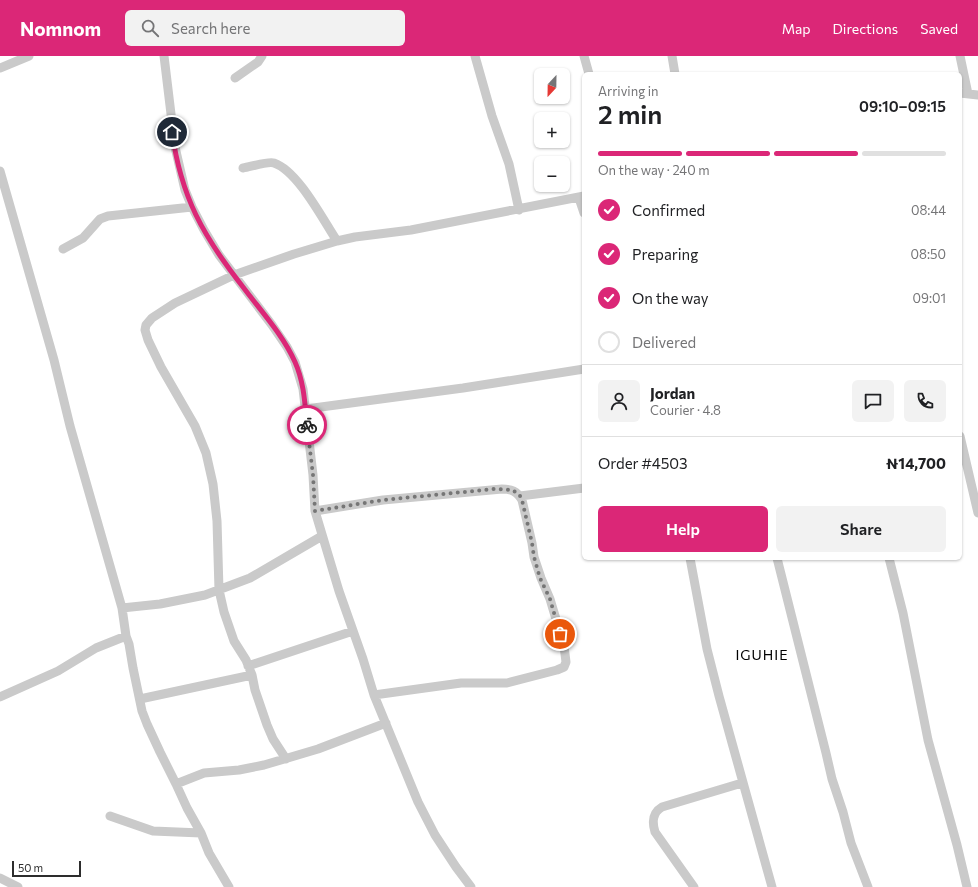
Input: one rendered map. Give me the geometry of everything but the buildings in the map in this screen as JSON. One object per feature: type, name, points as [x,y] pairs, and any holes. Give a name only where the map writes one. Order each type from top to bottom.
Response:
[{"type":"street","points":[[0,68],[29,56]]},
{"type":"street","points":[[164,56],[175,147],[180,171],[192,207],[208,236],[234,275],[272,325],[290,352],[300,375],[304,389],[313,475],[315,511],[339,591],[374,695],[418,802],[448,854],[471,887]]},
{"type":"street","points":[[235,78],[258,62],[262,56]]},
{"type":"street","points":[[475,56],[492,116],[509,164],[519,210]]},
{"type":"street","points":[[584,56],[588,72]]},
{"type":"street","points":[[672,56],[676,72]]},
{"type":"street","points":[[960,56],[962,72]]},
{"type":"street","points":[[962,74],[964,93],[978,95]]},
{"type":"street","points":[[243,168],[272,162],[287,170],[305,191],[337,241]]},
{"type":"street","points":[[0,171],[122,608],[126,636],[142,711],[186,808],[209,853],[229,887]]},
{"type":"street","points":[[286,758],[273,739],[267,725],[255,690],[252,675],[234,641],[224,612],[219,590],[217,521],[213,484],[206,453],[195,426],[161,367],[148,340],[145,330],[146,325],[152,318],[175,304],[234,275],[337,241],[355,237],[410,230],[581,197]]},
{"type":"street","points":[[63,248],[84,238],[100,219],[108,216],[192,207]]},
{"type":"street","points":[[306,409],[582,370]]},
{"type":"street","points":[[962,445],[978,513]]},
{"type":"street","points":[[520,496],[582,488]]},
{"type":"street","points":[[315,511],[383,500],[502,489],[513,490],[520,496],[540,578],[550,599],[564,646],[566,660],[564,667],[507,683],[460,683],[374,695]]},
{"type":"street","points":[[122,608],[183,600],[219,590],[250,578],[322,536]]},
{"type":"street","points":[[690,560],[707,649],[742,783],[772,887]]},
{"type":"street","points":[[778,560],[832,779],[851,843],[868,887]]},
{"type":"street","points":[[890,560],[903,614],[928,740],[967,887]]},
{"type":"street","points":[[248,666],[353,631]]},
{"type":"street","points":[[0,697],[58,671],[96,648],[126,636]]},
{"type":"street","points":[[140,699],[252,675]]},
{"type":"street","points":[[176,784],[204,773],[250,768],[318,749],[386,723]]},
{"type":"street","points":[[694,887],[655,832],[653,825],[654,816],[662,807],[742,783]]},
{"type":"street","points":[[110,816],[153,831],[200,834]]},
{"type":"street","points":[[0,878],[18,887]]},
{"type":"way so far","points":[[307,425],[313,475],[315,511],[383,500],[494,489],[508,489],[517,493],[522,500],[540,578],[550,599],[560,634]]},
{"type":"district","name":"IGUHIE","points":[[762,655]]},
{"type":"route","points":[[172,132],[185,190],[204,230],[226,265],[272,325],[295,362],[304,389],[307,425]]}]
